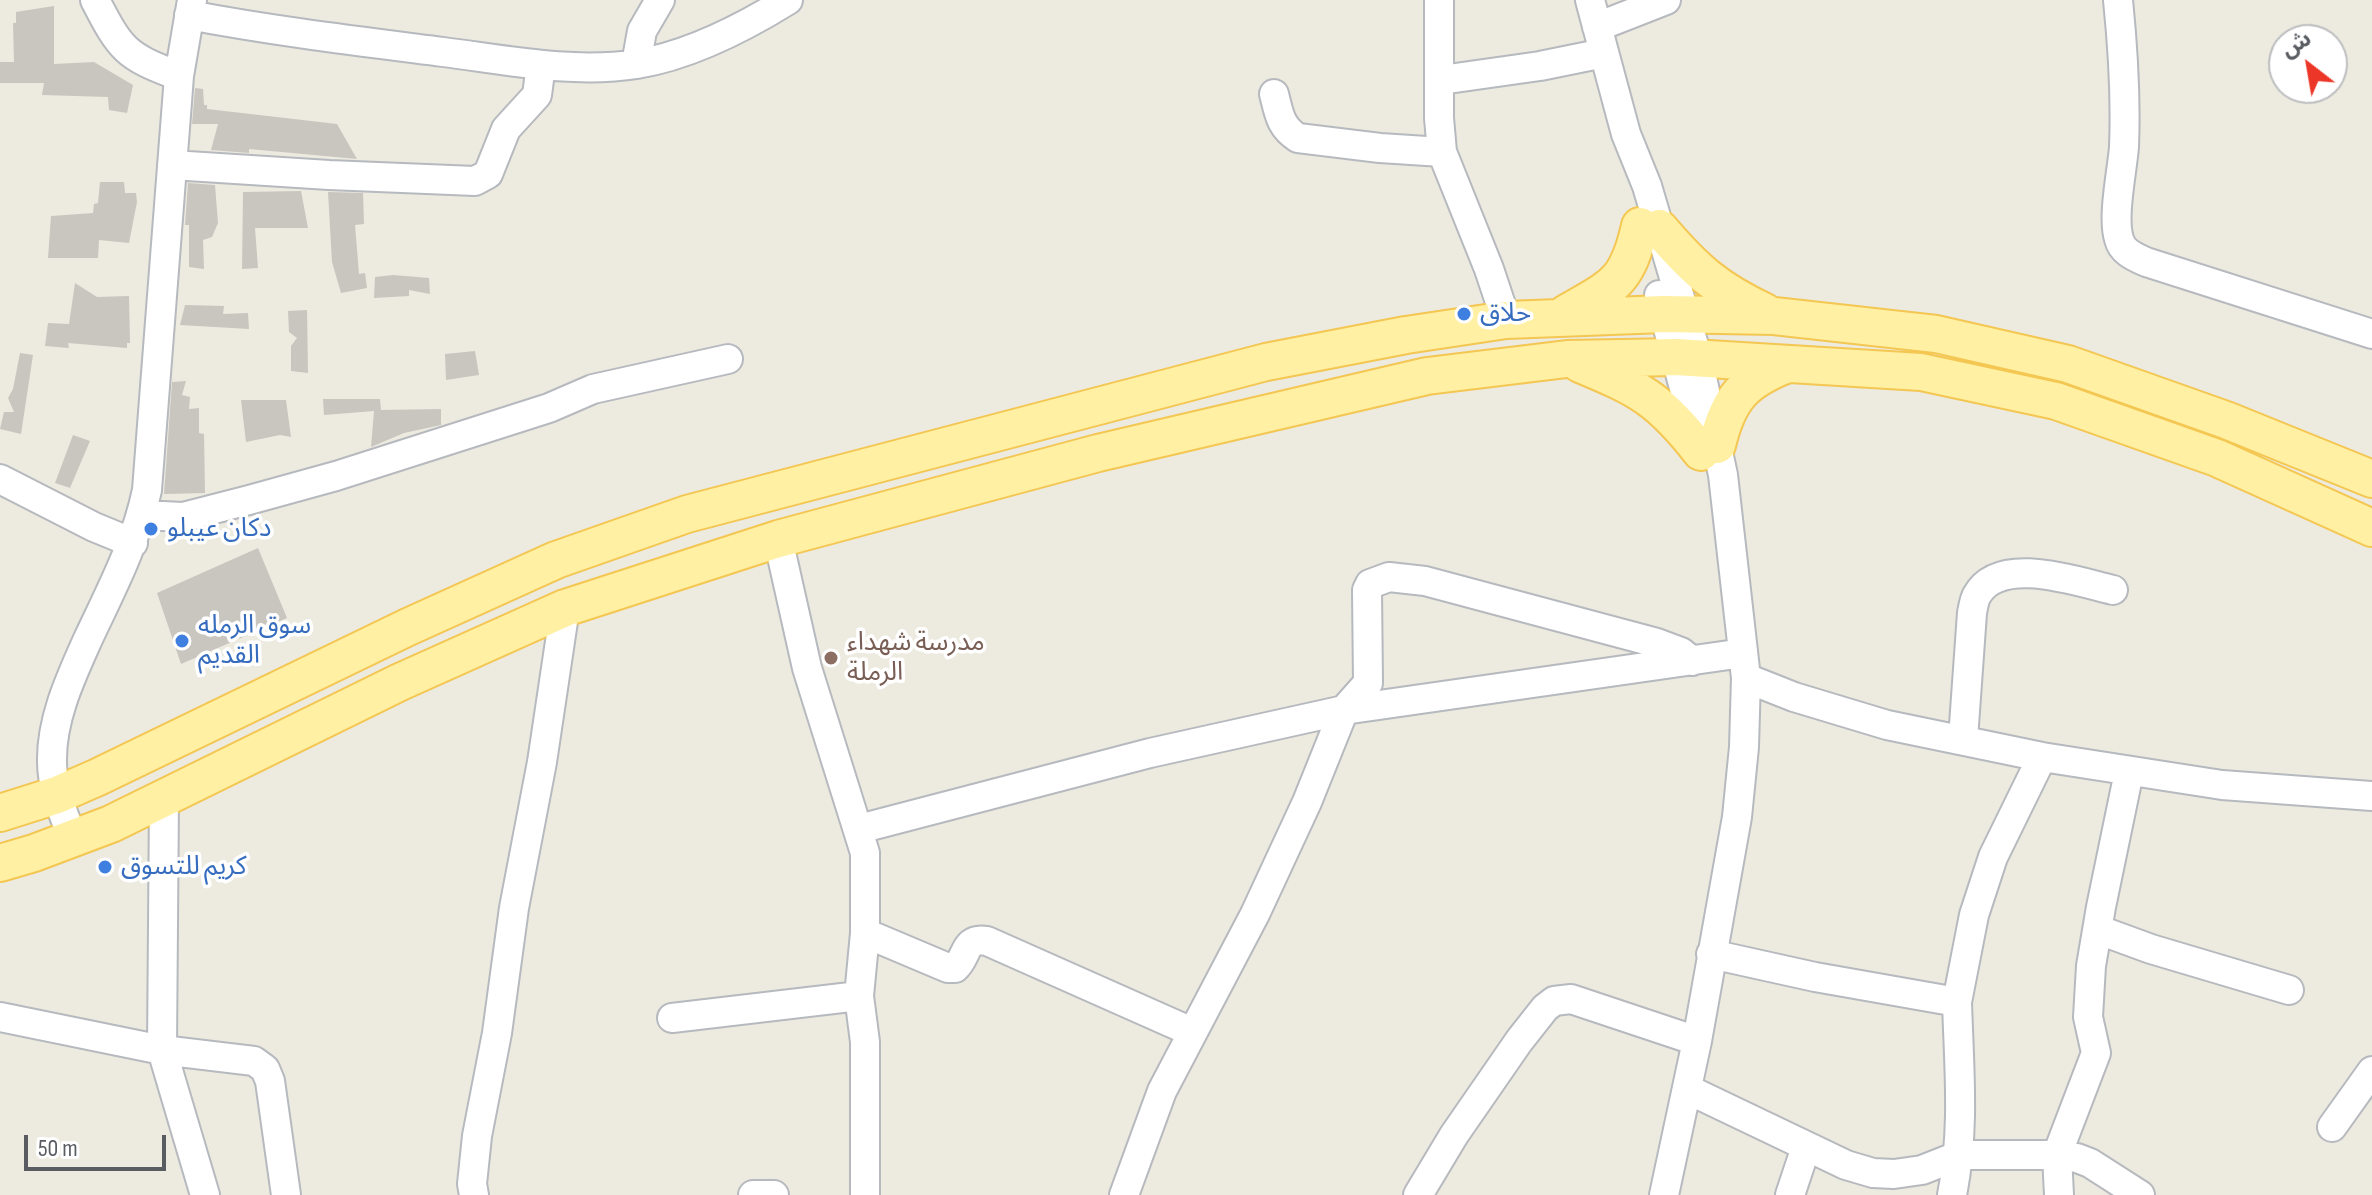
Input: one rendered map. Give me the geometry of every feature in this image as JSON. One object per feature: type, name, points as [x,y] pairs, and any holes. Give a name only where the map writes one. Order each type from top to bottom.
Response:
[{"type":"main road","points":[[1560,316],[1609,288],[1625,271],[1650,227],[1701,274],[1730,295],[1774,316]]},
{"type":"main road","points":[[0,813],[57,795],[542,566],[687,514],[1266,362],[1406,335],[1506,320],[1674,314],[1774,316],[1936,334],[2068,364],[2226,420],[2372,479]]},
{"type":"main road","points":[[0,863],[73,839],[164,799],[400,682],[565,608],[778,539],[1098,453],[1427,376],[1567,359],[1687,358],[1921,372],[2056,401],[2217,458],[2372,528]]},
{"type":"main road","points":[[1567,359],[1630,385],[1657,402],[1709,448],[1741,391],[1761,376],[1791,363]]},
{"type":"street","points":[[95,0],[118,44],[144,63],[179,76]]},
{"type":"street","points":[[636,64],[642,31],[660,0]]},
{"type":"street","points":[[73,839],[57,795],[52,762],[57,722],[70,679],[133,543],[147,490],[179,76],[190,7],[340,40],[577,67],[636,64],[668,57],[727,34],[788,0]]},
{"type":"street","points":[[1439,0],[1442,152],[1484,254],[1506,320]]},
{"type":"street","points":[[1441,80],[1540,66],[1597,27],[1666,0]]},
{"type":"street","points":[[2118,0],[2123,53],[2124,147],[2117,227],[2123,248],[2146,262],[2372,334]]},
{"type":"street","points":[[1597,27],[1626,134],[1647,186],[1650,227],[1709,448],[1723,475],[1744,665],[1744,747],[1737,817],[1697,1041],[1664,1195]]},
{"type":"street","points":[[172,165],[475,181],[488,174],[506,129],[537,95],[541,65]]},
{"type":"street","points":[[1274,94],[1280,120],[1298,138],[1442,152]]},
{"type":"street","points":[[142,515],[183,517],[249,500],[336,476],[549,408],[593,389],[728,359]]},
{"type":"street","points":[[0,479],[94,527],[133,543]]},
{"type":"street","points":[[778,539],[807,668],[865,853],[865,933],[859,996],[865,1042],[865,1195]]},
{"type":"street","points":[[1963,739],[1972,613],[1977,595],[1986,585],[1996,577],[2044,574],[2065,576],[2113,590]]},
{"type":"street","points":[[1124,1195],[1162,1091],[1255,914],[1307,802],[1344,710],[1366,687],[1370,678],[1367,588],[1375,581],[1389,577],[1425,581],[1657,643],[1681,652],[1692,661]]},
{"type":"street","points":[[474,1195],[472,1184],[477,1136],[497,1033],[514,908],[542,762],[565,608]]},
{"type":"street","points":[[859,829],[1150,753],[1344,710],[1692,661],[1744,665],[1794,697],[1887,725],[2042,757],[2222,785],[2372,796]]},
{"type":"street","points":[[1952,1195],[1960,1155],[1961,1064],[1957,1002],[1974,915],[1993,857],[2042,757]]},
{"type":"street","points":[[2059,1195],[2057,1155],[2096,1053],[2088,1017],[2091,966],[2129,772]]},
{"type":"street","points":[[164,799],[162,1050],[205,1195]]},
{"type":"street","points":[[2099,930],[2206,967],[2289,990]]},
{"type":"street","points":[[865,933],[948,968],[960,964],[966,947],[972,942],[987,941],[1192,1032]]},
{"type":"street","points":[[1711,954],[1815,977],[1957,1002]]},
{"type":"street","points":[[672,1018],[859,996]]},
{"type":"street","points":[[1418,1195],[1454,1135],[1519,1041],[1554,1001],[1571,999],[1697,1041]]},
{"type":"street","points":[[0,1017],[162,1050],[254,1061],[265,1069],[270,1081],[286,1195]]},
{"type":"street","points":[[2332,1127],[2372,1071]]},
{"type":"street","points":[[1687,1089],[1846,1165],[1883,1174],[1922,1170],[1960,1155],[2057,1155],[2090,1163],[2140,1195]]},
{"type":"street","points":[[1790,1195],[1806,1147]]},
{"type":"street","points":[[753,1195],[774,1195]]},
{"type":"building","points":[[54,6],[54,64],[94,62],[133,85],[127,113],[109,110],[108,97],[42,95],[44,83],[0,83],[0,62],[14,62],[13,23],[16,23],[16,12]]},
{"type":"building","points":[[195,88],[203,89],[207,109],[337,124],[357,159],[249,149],[249,153],[211,150],[218,124],[192,124]]},
{"type":"building","points":[[100,182],[124,182],[125,193],[136,193],[129,243],[99,240],[98,258],[48,258],[51,216],[93,213],[94,204],[98,203]]},
{"type":"building","points":[[188,183],[215,185],[218,223],[212,237],[203,240],[204,269],[189,267],[189,225],[185,225]]},
{"type":"building","points":[[301,191],[308,228],[255,228],[258,268],[242,269],[243,192]]},
{"type":"building","points":[[328,192],[363,193],[364,224],[355,225],[359,274],[365,273],[367,288],[341,293],[332,262]]},
{"type":"building","points":[[375,277],[429,278],[430,294],[409,290],[409,296],[374,298]]},
{"type":"building","points":[[75,283],[97,297],[129,296],[130,343],[127,343],[127,348],[68,343],[69,348],[45,346],[48,323],[69,324]]},
{"type":"building","points":[[185,305],[224,306],[223,314],[248,313],[249,329],[180,325]]},
{"type":"building","points":[[307,310],[308,373],[291,371],[291,346],[297,338],[289,332],[288,311]]},
{"type":"building","points":[[475,351],[479,375],[446,380],[445,354]]},
{"type":"building","points":[[20,353],[33,355],[21,434],[0,429],[4,412],[14,412],[8,398],[13,389]]},
{"type":"building","points":[[186,381],[182,395],[190,397],[189,409],[199,408],[199,433],[204,434],[205,493],[164,494],[172,382]]},
{"type":"building","points":[[323,399],[380,399],[381,410],[441,409],[441,425],[404,433],[371,447],[374,411],[324,415]]},
{"type":"building","points":[[241,400],[286,400],[291,437],[280,435],[246,442]]},
{"type":"building","points":[[73,435],[90,441],[70,488],[55,483]]},
{"type":"building","points":[[258,548],[287,618],[181,664],[157,593]]},
{"type":"place","name":"حلاق","points":[[1464,314]]},
{"type":"place","name":"دكان عيبلو","points":[[151,529]]},
{"type":"place","name":"سوق الرمله القديم","points":[[182,641]]},
{"type":"place","name":"مدرسة شهداء الرملة","points":[[831,658]]},
{"type":"place","name":"كريم للتسوق","points":[[105,867]]}]
